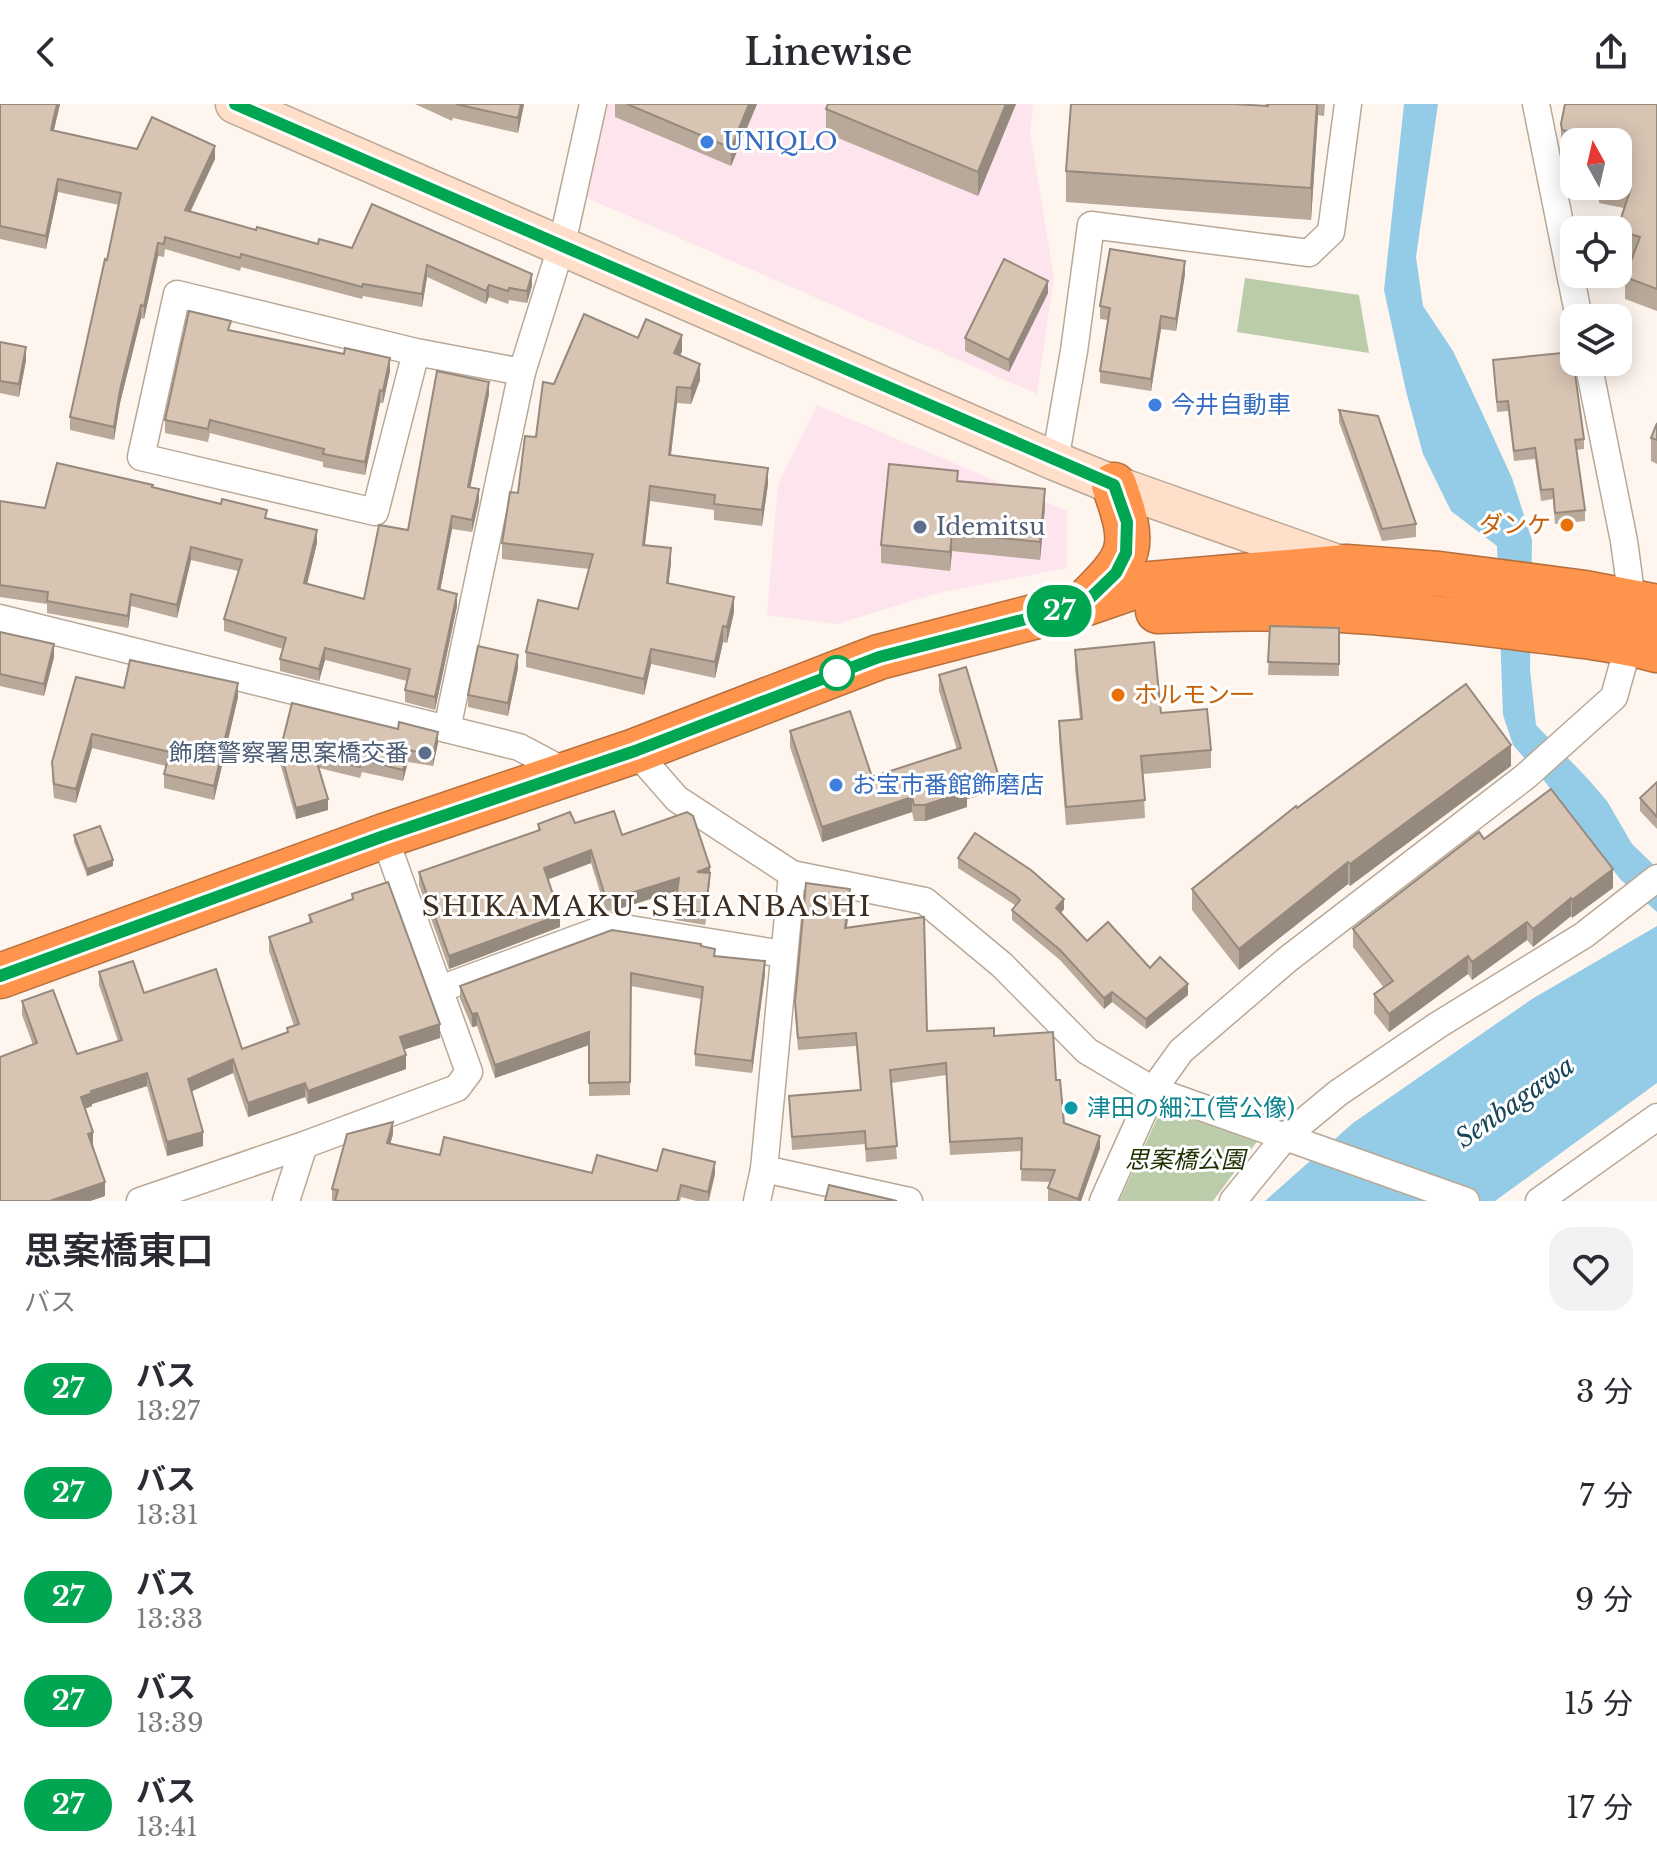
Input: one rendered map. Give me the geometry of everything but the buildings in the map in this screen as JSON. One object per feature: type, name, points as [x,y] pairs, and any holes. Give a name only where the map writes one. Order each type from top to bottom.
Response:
[{"type":"highway","points":[[1084,604],[1116,573],[1126,553],[1127,522],[1114,485]]},
{"type":"highway","points":[[0,976],[384,836],[635,751],[879,657],[1084,604],[1139,585],[1346,567],[1439,574],[1644,603]]},
{"type":"highway","points":[[1084,604],[1131,612],[1263,608],[1341,610],[1430,617],[1625,643]]},
{"type":"main road","points":[[235,104],[1055,461],[1346,567]]},
{"type":"main road","points":[[1114,485],[1341,610]]},
{"type":"street","points":[[447,729],[522,372],[562,244],[593,104]]},
{"type":"street","points":[[1055,461],[1091,225],[1309,253],[1331,232],[1348,104]]},
{"type":"street","points":[[1536,104],[1576,304]]},
{"type":"street","points":[[416,352],[375,512],[141,457],[177,294],[416,352],[522,372]]},
{"type":"street","points":[[1103,1201],[1153,1090],[1181,1051],[1288,959],[1526,776],[1614,697],[1625,643],[1644,603],[1624,541],[1591,376]]},
{"type":"street","points":[[0,618],[519,747],[568,773]]},
{"type":"street","points":[[635,751],[677,799],[792,874],[925,901],[1002,965],[1087,1051],[1153,1090],[1466,1201]]},
{"type":"street","points":[[140,1201],[457,1088],[469,1072],[384,836]]},
{"type":"street","points":[[757,1201],[764,1169],[792,874]]},
{"type":"street","points":[[1233,1201],[1286,1136],[1338,1093],[1438,1025],[1584,935],[1657,878]]},
{"type":"street","points":[[440,989],[611,926],[783,954]]},
{"type":"street","points":[[1539,1201],[1657,1117]]},
{"type":"street","points":[[286,1201],[304,1145]]},
{"type":"street","points":[[764,1169],[909,1201]]},
{"type":"shaded area","points":[[605,104],[1033,104],[1030,132],[1054,277],[1037,394],[585,197]]},
{"type":"shaded area","points":[[817,405],[1067,511],[1067,568],[938,593],[837,624],[767,615],[778,484]]},
{"type":"green space","points":[[1245,278],[1359,295],[1369,353],[1237,332]]},
{"type":"green space","name":"思案橋公園","points":[[1161,1110],[1259,1139],[1213,1201],[1119,1201]]},
{"type":"water","points":[[1404,104],[1438,104],[1416,257],[1423,306],[1453,351],[1480,408],[1512,478],[1532,540],[1530,670],[1536,725],[1607,801],[1632,844],[1657,868],[1657,912],[1620,879],[1513,745],[1503,715],[1497,546],[1451,511],[1423,454],[1384,290]]},
{"type":"water","name":"Senbagawa","points":[[1657,926],[1657,1083],[1495,1201],[1265,1201],[1353,1123],[1532,999]]},
{"type":"bus line","name":"27","points":[[0,976],[384,836],[635,751],[879,657],[1084,604],[1116,573],[1126,553],[1127,522],[1114,485],[235,104]]},
{"type":"place","name":"UNIQLO","points":[[707,142]]},
{"type":"place","name":"今井自動車","points":[[1155,405]]},
{"type":"place","name":"ダンケ","points":[[1567,525]]},
{"type":"place","name":"Idemitsu","points":[[920,527]]},
{"type":"place","name":"ホルモン一","points":[[1118,695]]},
{"type":"place","name":"飾磨警察署思案橋交番","points":[[425,753]]},
{"type":"place","name":"お宝市番館飾磨店","points":[[836,785]]},
{"type":"place","name":"津田の細江(菅公像)","points":[[1071,1108]]},
{"type":"district","name":"SHIKAMAKU-SHIANBASHI","points":[[647,906]]}]
